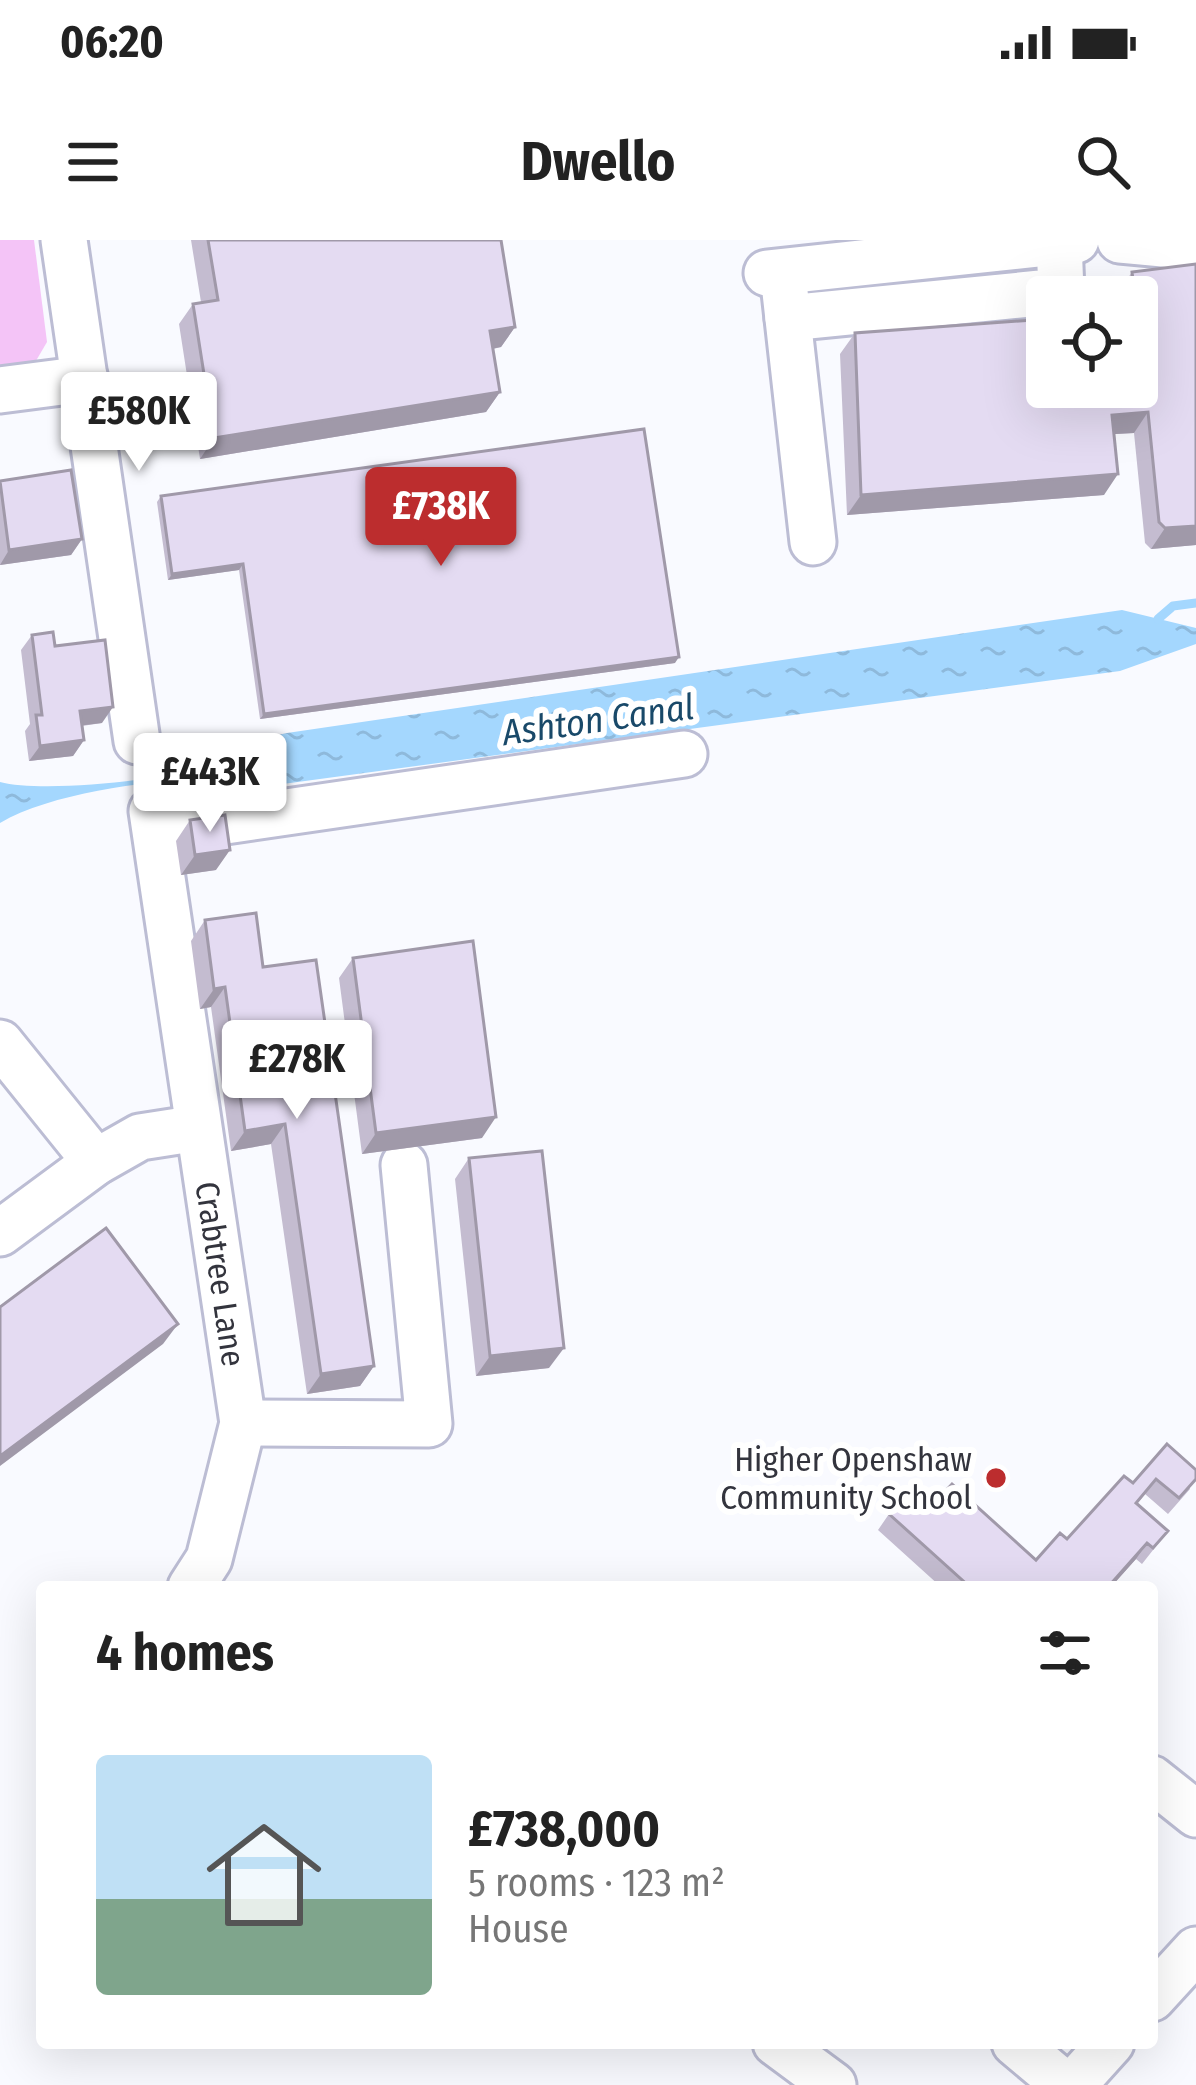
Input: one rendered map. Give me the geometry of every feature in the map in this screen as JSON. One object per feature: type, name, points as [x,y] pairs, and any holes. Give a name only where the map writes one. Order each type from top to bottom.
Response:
[{"type":"street","points":[[64,240],[137,741]]},
{"type":"street","points":[[1120,240],[1196,247]]},
{"type":"street","points":[[788,318],[1061,291],[1068,241],[775,272],[788,318],[813,542]]},
{"type":"street","points":[[0,390],[85,380]]},
{"type":"street","name":"Crabtree Lane","points":[[195,1581],[209,1559],[243,1423],[154,821],[684,754]]},
{"type":"street","points":[[0,1043],[96,1162]]},
{"type":"street","points":[[0,1233],[96,1162],[140,1137],[198,1128]]},
{"type":"street","points":[[243,1423],[429,1424],[404,1165]]},
{"type":"street","points":[[1158,1784],[1196,1814]]},
{"type":"street","points":[[1158,1991],[1196,1950]]},
{"type":"street","points":[[784,2049],[833,2085]]},
{"type":"street","points":[[1023,2049],[1069,2085],[1105,2049]]},
{"type":"shaded area","points":[[0,240],[34,240],[47,342],[30,371],[0,374]]},
{"type":"water","name":"Ashton Canal","points":[[1122,610],[1196,628],[1196,644],[1120,671],[268,786],[210,778],[126,786],[45,804],[0,823],[0,782],[73,786],[135,780],[189,770],[287,733]]},
{"type":"building","points":[[208,240],[501,240],[515,327],[490,331],[500,392],[214,438],[193,304],[218,300]]},
{"type":"building","points":[[1196,264],[1196,526],[1165,528],[1159,522],[1148,412],[1112,415],[1118,474],[861,495],[855,333],[1026,321],[1026,408],[1158,408],[1158,276],[1132,276],[1132,272]]},
{"type":"building","points":[[644,429],[679,657],[264,714],[243,564],[172,574],[161,496]]},
{"type":"building","points":[[71,470],[82,539],[9,550],[0,481]]},
{"type":"building","points":[[53,632],[55,646],[105,640],[113,707],[80,711],[84,740],[40,746],[36,715],[42,715],[32,635]]},
{"type":"building","points":[[225,815],[230,850],[195,855],[190,820]]},
{"type":"building","points":[[256,913],[263,967],[316,960],[374,1366],[321,1374],[285,1124],[245,1131],[225,987],[214,989],[205,920]]},
{"type":"building","points":[[473,941],[496,1117],[376,1133],[353,958]]},
{"type":"building","points":[[542,1151],[564,1348],[490,1356],[469,1158]]},
{"type":"building","points":[[106,1228],[178,1324],[0,1456],[0,1307]]},
{"type":"building","name":"Higher Openshaw Community School","points":[[1167,1444],[1196,1470],[1196,1479],[1179,1498],[1156,1479],[1136,1503],[1168,1531],[1153,1548],[1147,1543],[1113,1581],[963,1581],[889,1514],[915,1486],[934,1503],[952,1484],[1036,1560],[1060,1533],[1067,1539],[1124,1476],[1133,1483]]},
{"type":"waterway","points":[[1158,619],[1173,606],[1196,603]]},
{"type":"place","name":"Higher Openshaw Community School","points":[[996,1478]]}]
